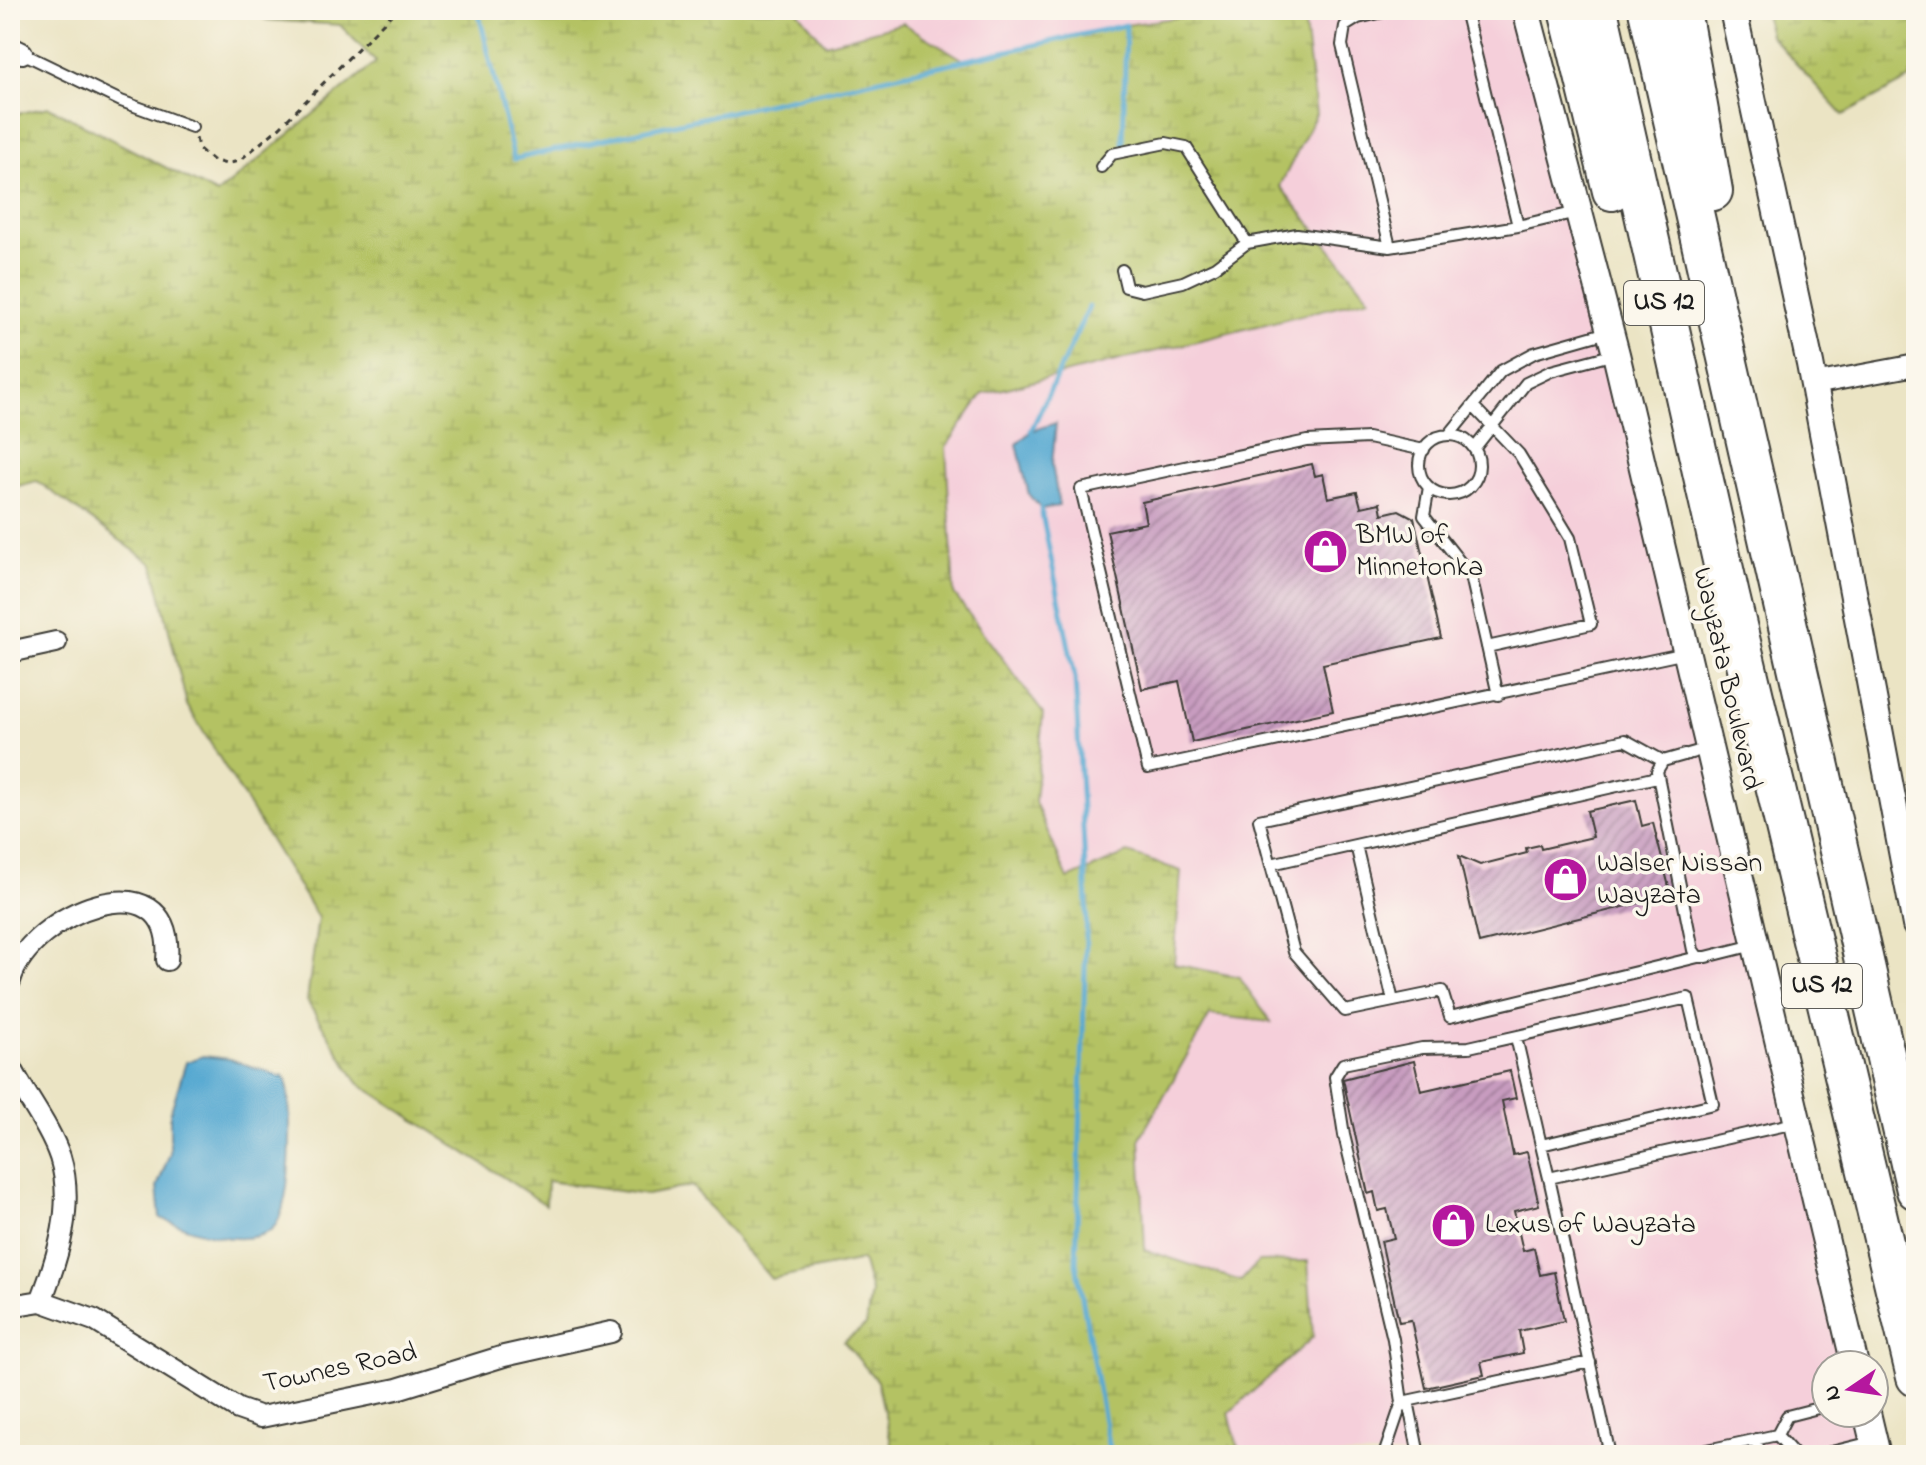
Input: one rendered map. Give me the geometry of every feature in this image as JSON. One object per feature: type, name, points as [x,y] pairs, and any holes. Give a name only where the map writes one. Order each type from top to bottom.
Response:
[{"type":"highway","points":[[1568,10],[1692,508],[1730,596]]},
{"type":"highway","name":"US 12","points":[[1598,10],[1730,596],[1916,1377]]},
{"type":"highway","name":"US 12","points":[[1648,10],[1916,1190]]},
{"type":"highway","points":[[1681,10],[1749,368],[1771,557]]},
{"type":"street","name":"Wayzata Boulevard","points":[[1526,10],[1613,343],[1851,1349]]},
{"type":"street","points":[[1733,10],[1814,384],[1915,918]]},
{"type":"street","points":[[1814,384],[1916,365]]},
{"type":"street","points":[[10,652],[56,642]]},
{"type":"street","points":[[10,981],[27,951],[47,928],[72,913],[100,903],[128,900],[144,906],[165,930],[167,960]]},
{"type":"street","points":[[10,1065],[48,1131],[60,1157],[66,1184],[61,1239],[41,1301]]},
{"type":"street","name":"Townes Road","points":[[10,1306],[41,1301],[94,1320],[238,1409],[261,1417],[397,1389],[504,1356],[611,1332]]},
{"type":"lane","points":[[1390,247],[1342,45],[1345,26],[1358,18],[1392,10]]},
{"type":"lane","points":[[1465,10],[1518,226]]},
{"type":"lane","points":[[16,50],[121,101],[192,127]]},
{"type":"lane","points":[[1101,167],[1112,154],[1166,143],[1186,147],[1247,243]]},
{"type":"lane","points":[[1122,270],[1126,287],[1142,291],[1170,285],[1215,267],[1247,243],[1297,234],[1390,247],[1518,226],[1579,211]]},
{"type":"lane","points":[[1449,435],[1501,371],[1523,359],[1613,343]]},
{"type":"lane","points":[[1474,449],[1526,383],[1613,343]]},
{"type":"lane","points":[[1474,407],[1519,454],[1570,538],[1591,624],[1487,647]]},
{"type":"lane","points":[[1439,437],[1459,437],[1474,449],[1479,467],[1477,477],[1465,491],[1446,495],[1429,487],[1419,469],[1424,450],[1439,437]]},
{"type":"lane","points":[[1424,450],[1368,438],[1307,441],[1081,489],[1148,768],[1688,652]]},
{"type":"lane","points":[[1429,487],[1424,516],[1471,576],[1498,695]]},
{"type":"lane","points":[[1709,748],[1663,761],[1625,740],[1259,820],[1294,952],[1345,1011],[1442,991],[1450,1017],[1754,945]]},
{"type":"lane","points":[[1663,761],[1657,777],[1693,950],[1698,957]]},
{"type":"lane","points":[[1271,864],[1657,777]]},
{"type":"lane","points":[[1356,845],[1393,1001]]},
{"type":"lane","points":[[1419,1455],[1344,1135],[1335,1077],[1343,1064],[1422,1048],[1469,1047],[1688,998],[1713,1104],[1541,1145]]},
{"type":"lane","points":[[1516,1037],[1610,1455]]},
{"type":"lane","points":[[1549,1178],[1797,1122]]},
{"type":"lane","points":[[1405,1401],[1590,1362]]},
{"type":"lane","points":[[1384,1455],[1405,1401]]},
{"type":"lane","points":[[1777,1435],[1787,1416],[1810,1410]]},
{"type":"lane","points":[[1684,1455],[1777,1435]]},
{"type":"lane","points":[[1777,1435],[1795,1455]]},
{"type":"lane","points":[[1756,1439],[1760,1455]]},
{"type":"lane","points":[[1819,1455],[1875,1448]]},
{"type":"path","points":[[192,127],[198,148],[212,160],[226,164],[239,161],[280,127],[396,10]]},
{"type":"shaded area","points":[[797,10],[1228,10],[1126,25],[964,60],[903,23],[825,44]]},
{"type":"shaded area","points":[[1303,10],[1526,10],[1851,1349],[1810,1349],[1810,1429],[1871,1429],[1877,1455],[1240,1455],[1229,1413],[1313,1337],[1241,1281],[1144,1250],[1140,1138],[1210,1015],[1271,1021],[1239,977],[1174,964],[1128,853],[1068,879],[1035,802],[1043,713],[954,594],[946,447],[983,394],[1370,299],[1280,186],[1316,114]]},
{"type":"green space","points":[[247,10],[797,10],[825,44],[903,23],[964,60],[1126,25],[1228,10],[1303,10],[1316,114],[1280,186],[1370,298],[983,394],[946,447],[954,594],[1043,713],[1035,802],[1068,879],[1128,853],[1181,871],[1174,964],[1239,977],[1271,1022],[1210,1015],[1140,1138],[1145,1250],[1241,1281],[1258,1262],[1308,1261],[1313,1337],[1229,1413],[1240,1455],[894,1455],[877,1381],[844,1342],[866,1325],[871,1292],[862,1260],[771,1279],[692,1186],[647,1195],[547,1181],[546,1205],[358,1083],[307,1001],[318,918],[187,705],[153,564],[37,481],[10,488],[10,115],[49,107],[217,194],[376,62],[340,25],[267,20]]},
{"type":"green space","points":[[1764,10],[1916,10],[1916,76],[1843,115],[1770,35]]},
{"type":"water","points":[[1056,423],[1052,464],[1059,506],[1041,509],[1029,495],[1017,444],[1031,431]]},
{"type":"water","points":[[203,1056],[230,1059],[286,1078],[290,1111],[287,1184],[277,1223],[268,1232],[228,1238],[160,1218],[157,1187],[170,1153],[170,1114],[186,1062]]},
{"type":"building","points":[[1312,464],[1315,476],[1323,474],[1328,498],[1357,492],[1361,507],[1380,503],[1382,514],[1399,510],[1414,518],[1441,638],[1323,664],[1333,711],[1192,742],[1179,681],[1142,689],[1107,531],[1146,523],[1142,502]]},
{"type":"building","name":"Walser Nissan Wayzata","points":[[1636,800],[1642,826],[1653,823],[1671,895],[1479,943],[1459,856],[1480,865],[1527,853],[1526,848],[1540,845],[1541,849],[1593,837],[1587,811]]},
{"type":"building","name":"Lexus of Wayzata","points":[[1414,1061],[1421,1091],[1510,1071],[1516,1098],[1502,1101],[1513,1155],[1527,1152],[1539,1205],[1514,1211],[1523,1251],[1534,1248],[1540,1275],[1554,1272],[1564,1321],[1519,1331],[1523,1353],[1481,1362],[1484,1375],[1426,1388],[1411,1320],[1399,1322],[1381,1241],[1394,1238],[1387,1209],[1378,1211],[1374,1192],[1368,1194],[1343,1079]]},
{"type":"waterway","points":[[478,10],[514,159],[1126,25],[1123,144]]},
{"type":"waterway","points":[[1031,431],[1089,307]]},
{"type":"waterway","points":[[1041,509],[1075,677],[1087,905],[1076,1263],[1110,1455]]},
{"type":"place","name":"BMW of Minnetonka","points":[[1325,552]]},
{"type":"place","name":"Walser Nissan Wayzata","points":[[1566,880]]},
{"type":"place","name":"Lexus of Wayzata","points":[[1454,1225]]}]
